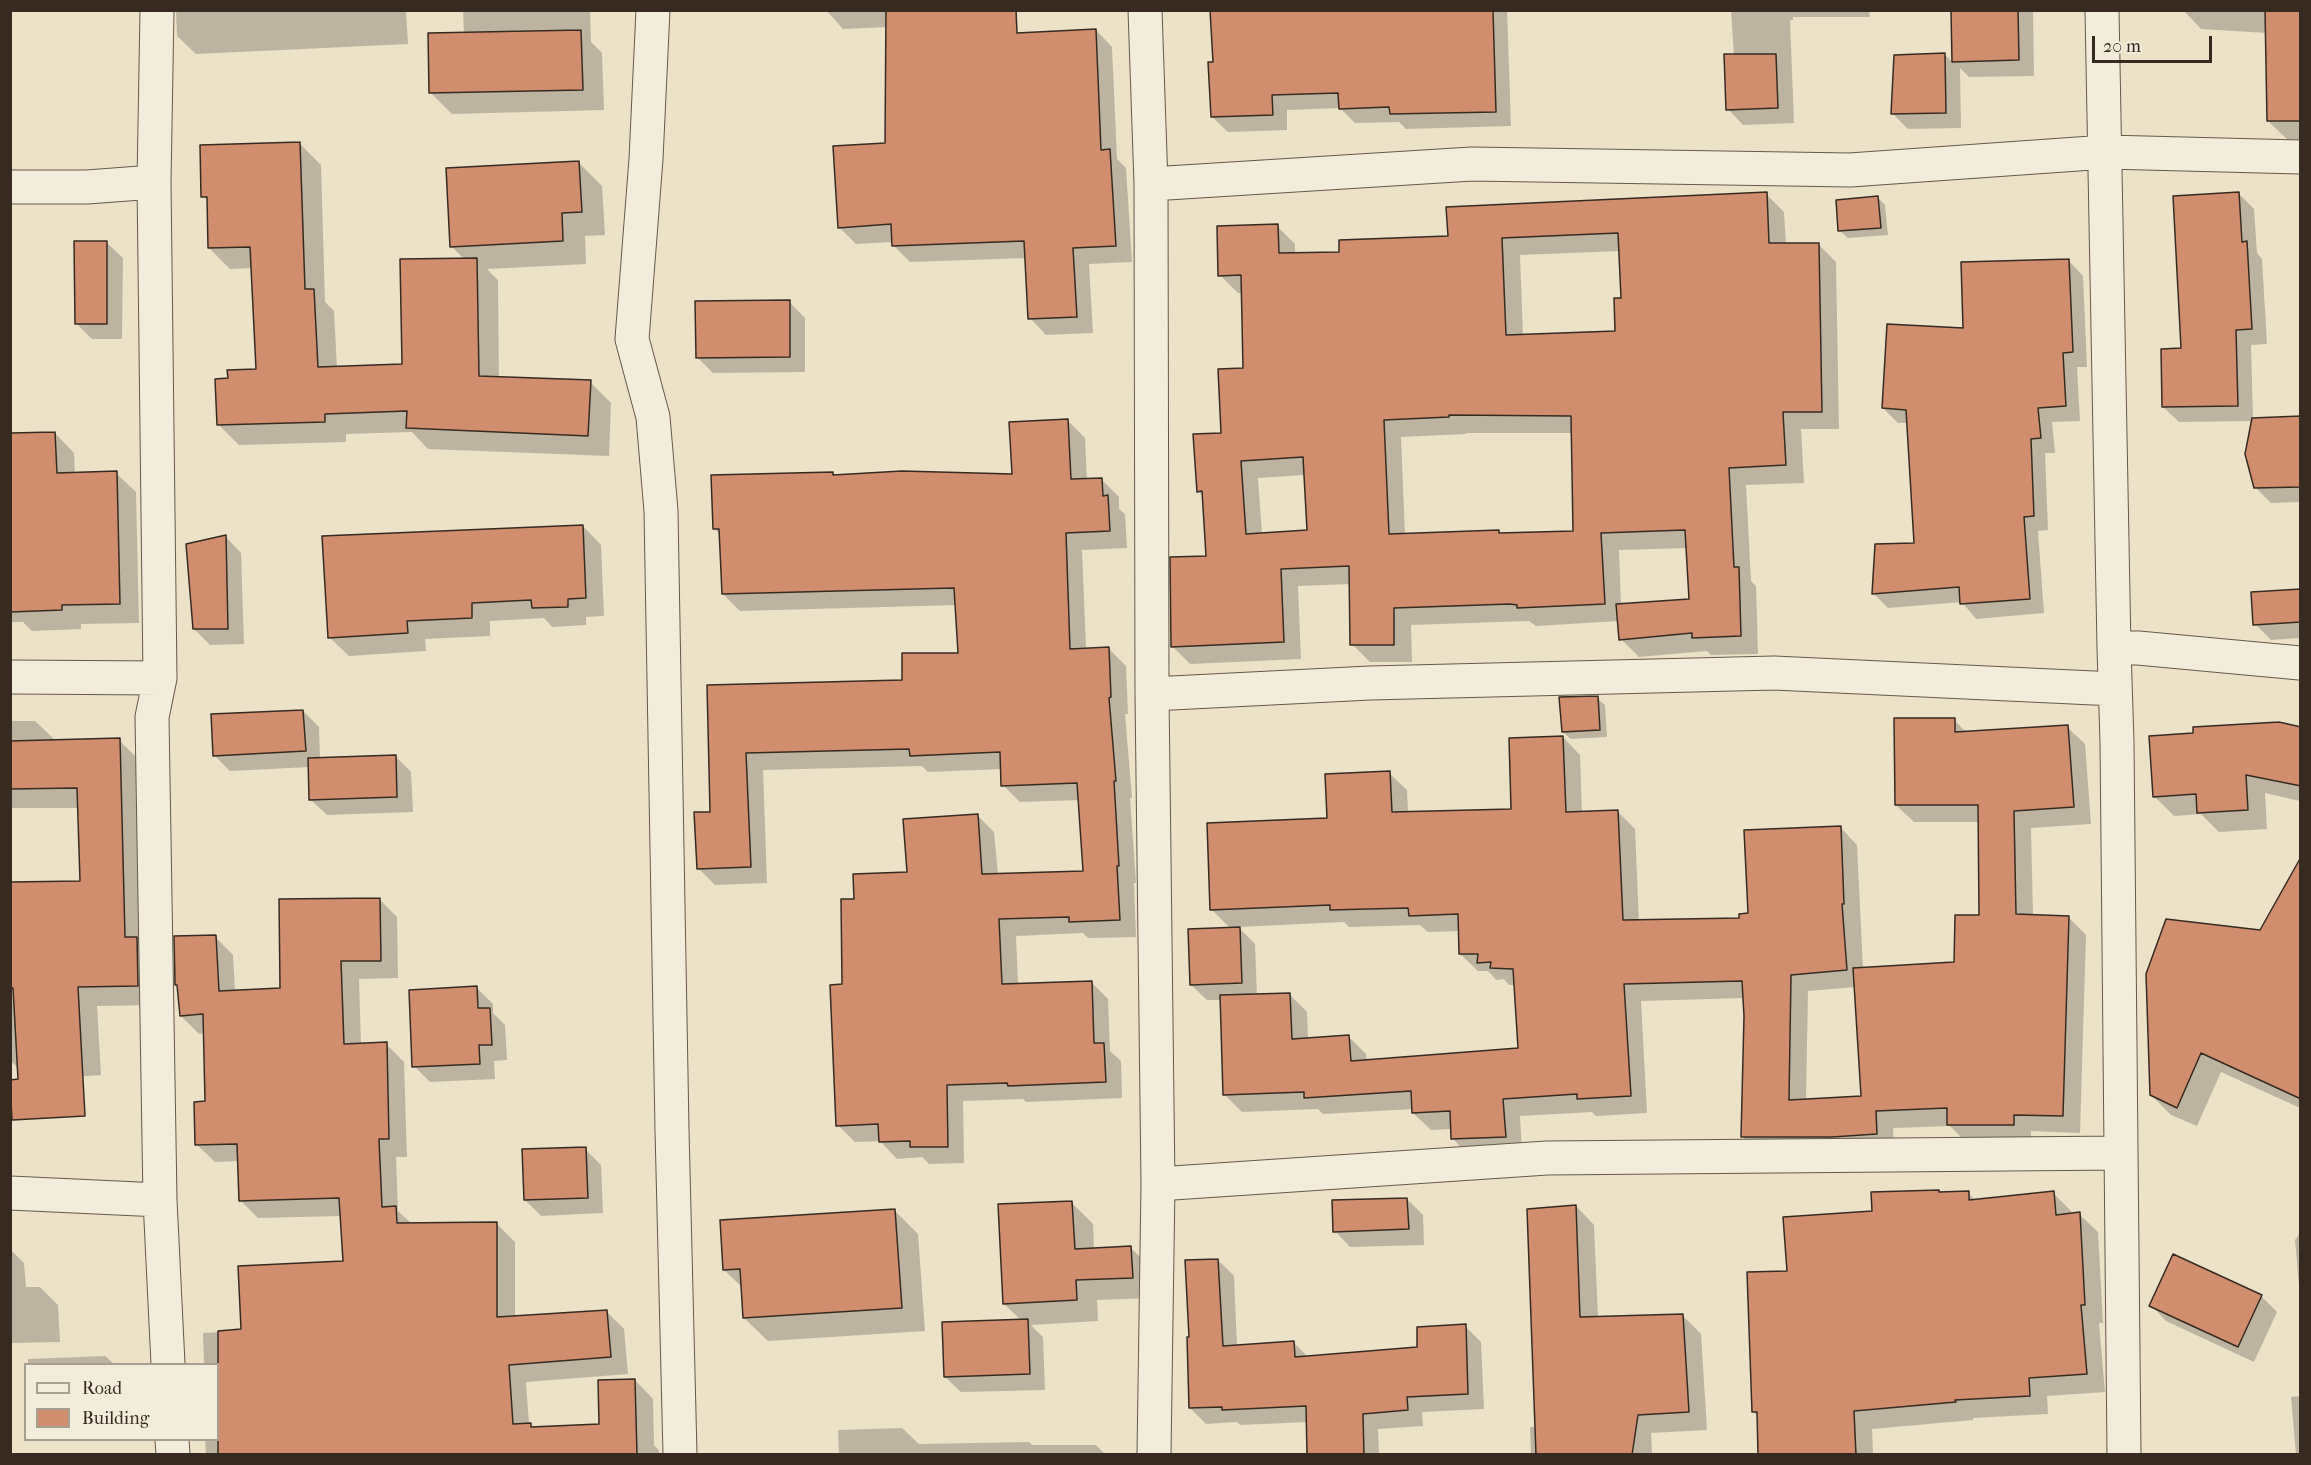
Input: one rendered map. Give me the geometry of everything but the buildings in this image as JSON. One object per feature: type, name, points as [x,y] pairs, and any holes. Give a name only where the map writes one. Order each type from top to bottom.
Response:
[{"type":"street","points":[[157,10],[154,182],[160,678],[152,717],[160,1200],[168,1363]]},
{"type":"street","points":[[654,10],[646,159],[632,339],[653,417],[661,511],[671,1119],[680,1455]]},
{"type":"street","points":[[1145,10],[1151,184],[1152,694],[1158,1184],[1154,1455]]},
{"type":"street","points":[[2103,10],[2117,742],[2124,1455]]},
{"type":"street","points":[[1151,184],[1472,164],[1850,170],[2106,152],[2301,157]]},
{"type":"street","points":[[10,187],[87,187],[154,182]]},
{"type":"street","points":[[2114,648],[2138,648],[2301,663]]},
{"type":"street","points":[[1152,694],[1370,683],[1774,673],[2115,689]]},
{"type":"street","points":[[10,677],[160,678]]},
{"type":"street","points":[[1158,1184],[1547,1158],[2121,1153]]},
{"type":"street","points":[[10,1193],[160,1200]]}]
